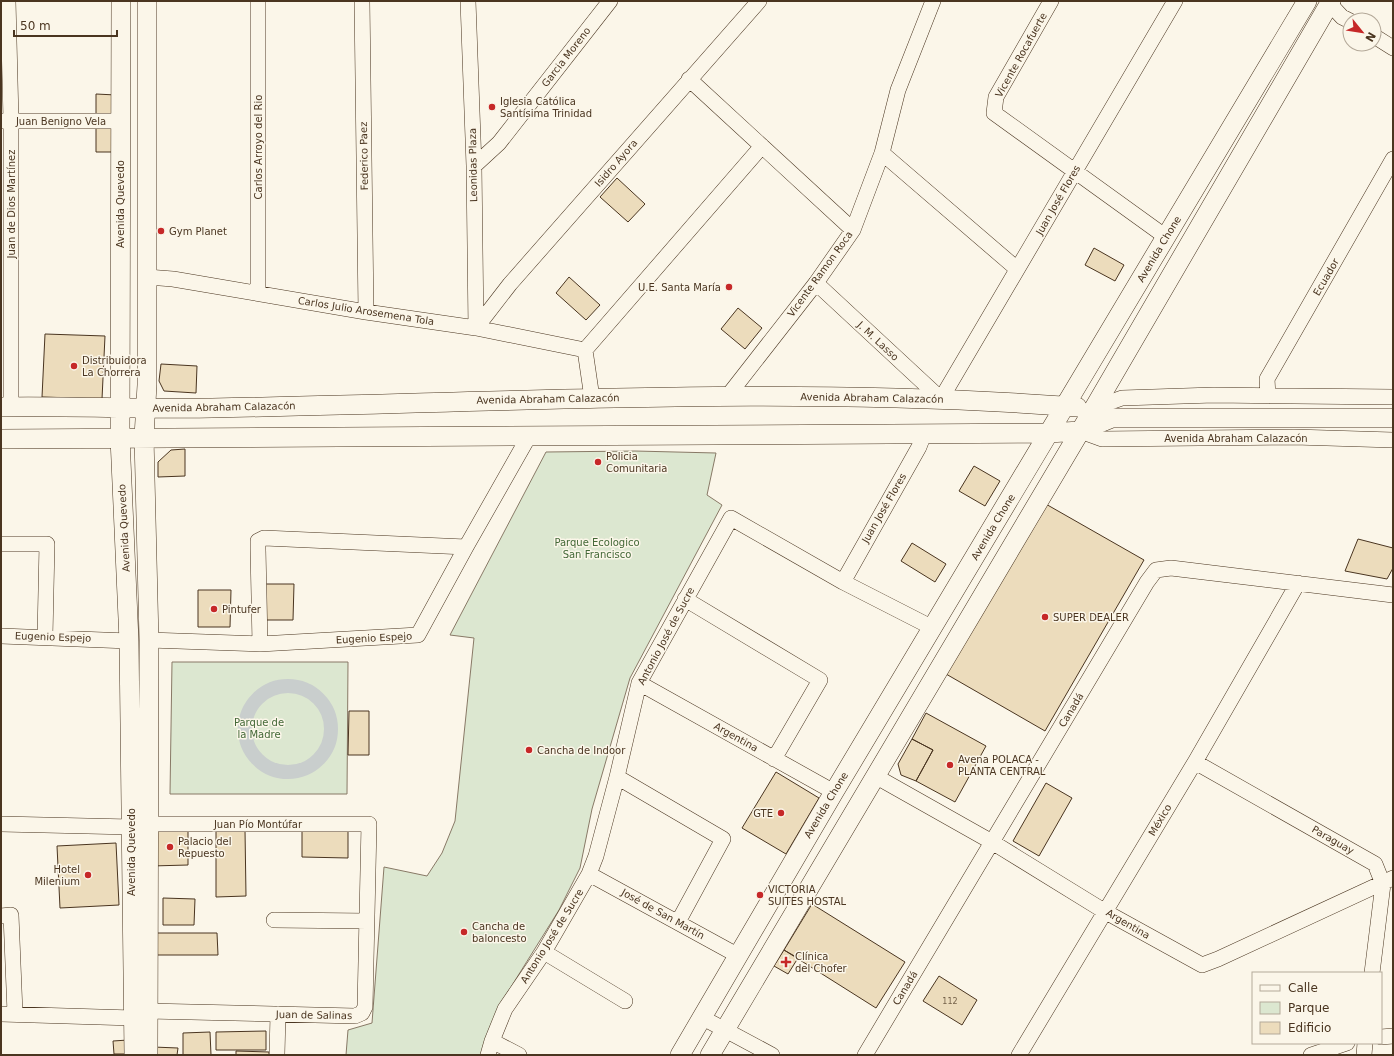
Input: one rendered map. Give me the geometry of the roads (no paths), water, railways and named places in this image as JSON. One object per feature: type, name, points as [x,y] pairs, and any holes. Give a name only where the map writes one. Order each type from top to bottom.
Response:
[{"type":"main road","name":"Avenida Quevedo","points":[[121,1],[120,438],[129,640],[140,826]]},
{"type":"main road","name":"Avenida Quevedo","points":[[134,1055],[140,1014],[140,826],[149,640],[144,437],[147,276],[147,1]]},
{"type":"main road","name":"Avenida Chone","points":[[680,1055],[737,955],[1307,1]]},
{"type":"main road","points":[[710,1055],[1094,408],[1330,2]]},
{"type":"main road","name":"Avenida Abraham Calazacón","points":[[6,407],[211,408],[727,396],[941,399],[1066,406],[1094,408],[1112,418]]},
{"type":"main road","name":"Avenida Abraham Calazacón","points":[[1,439],[1049,433],[1080,431],[1112,418],[1393,418]]},
{"type":"main road","name":"Avenida Quevedo","points":[[140,1014],[148,1055]]},
{"type":"street","name":"Juan de Dios Martínez","points":[[6,407],[6,120],[8,1]]},
{"type":"street","name":"Carlos Arroyo del Rio","points":[[258,1],[258,292]]},
{"type":"street","name":"Federico Paez","points":[[362,1],[366,312]]},
{"type":"street","name":"Leonidas Plaza","points":[[468,1],[474,166],[476,328]]},
{"type":"street","name":"Garcia Moreno","points":[[474,166],[499,143],[610,1]]},
{"type":"street","name":"Isidro Ayora","points":[[476,328],[510,284],[689,78],[759,1]]},
{"type":"street","name":"Vicente Ramon Roca","points":[[727,396],[816,283],[853,230],[882,153],[898,90],[933,1]]},
{"type":"street","name":"Vicente Rocafuerte","points":[[1051,1],[996,98],[994,113],[1166,237]]},
{"type":"street","name":"Juan José Flores","points":[[941,399],[1175,1]]},
{"type":"street","points":[[1330,2],[1342,17]]},
{"type":"street","points":[[1382,41],[1393,48]]},
{"type":"street","points":[[689,78],[853,230]]},
{"type":"street","name":"Juan Benigno Vela","points":[[6,120],[120,121]]},
{"type":"street","points":[[592,398],[585,350],[762,146]]},
{"type":"street","points":[[882,153],[1017,268]]},
{"type":"street","name":"Ecuador","points":[[1268,396],[1268,379],[1393,159]]},
{"type":"street","name":"Carlos Julio Arosemena Tola","points":[[147,276],[258,292],[366,312],[476,328],[585,350]]},
{"type":"street","name":"J. M. Lasso","points":[[816,283],[941,399]]},
{"type":"street","name":"Avenida Abraham Calazacón","points":[[1094,408],[1122,398],[1214,395],[1393,397]]},
{"type":"street","name":"Avenida Abraham Calazacón","points":[[1080,431],[1102,439],[1294,437],[1393,440]]},
{"type":"street","name":"Juan José Flores","points":[[842,582],[919,447],[924,434]]},
{"type":"street","name":"Eugenio Espejo","points":[[149,640],[260,644],[418,635],[529,436]]},
{"type":"street","name":"Antonio José de Sucre","points":[[490,1048],[505,1009],[544,952],[589,874],[596,856],[617,777],[639,683],[684,599],[731,518],[842,582],[933,628]]},
{"type":"street","points":[[260,644],[258,541],[264,538],[466,547]]},
{"type":"street","points":[[1,544],[47,544],[46,636]]},
{"type":"street","name":"Canadá","points":[[865,1055],[1147,582],[1156,570],[1171,568],[1393,595]]},
{"type":"street","name":"México","points":[[1019,1055],[1104,911],[1195,762],[1298,583]]},
{"type":"street","points":[[684,599],[820,680],[774,759]]},
{"type":"street","name":"Eugenio Espejo","points":[[1,636],[46,636],[129,640]]},
{"type":"street","name":"Argentina","points":[[639,683],[834,792]]},
{"type":"street","name":"Paraguay","points":[[1195,762],[1375,864],[1388,881],[1372,972]]},
{"type":"street","name":"Argentina","points":[[875,776],[992,842],[1104,911],[1202,965],[1388,881]]},
{"type":"street","points":[[617,777],[723,839],[678,922]]},
{"type":"street","name":"Juan Pío Montúfar","points":[[1,824],[140,826],[369,824]]},
{"type":"street","name":"Juan de Salinas","points":[[8,1013],[278,1014],[355,1016],[362,1013],[365,1007],[369,824]]},
{"type":"street","name":"José de San Martín","points":[[589,874],[737,955]]},
{"type":"street","points":[[6,916],[8,1013]]},
{"type":"street","points":[[274,920],[367,921]]},
{"type":"street","points":[[544,952],[625,1000]]},
{"type":"street","points":[[277,1055],[278,1014]]},
{"type":"street","points":[[701,1017],[772,1055]]},
{"type":"street","points":[[1382,1037],[1393,1036]]},
{"type":"street","points":[[1312,1055],[1344,1044]]},
{"type":"street","points":[[1364,1055],[1365,1044]]},
{"type":"street","points":[[490,1048],[519,1055]]},
{"type":"waterway","points":[[288,686],[305,689],[319,698],[328,712],[331,729],[328,746],[319,760],[305,769],[288,772],[271,769],[257,760],[248,746],[245,729],[248,712],[257,698],[271,689],[288,686]]},
{"type":"place","name":"Iglesia Católica Santísima Trinidad","points":[[492,107]]},
{"type":"place","name":"Gym Planet","points":[[161,231]]},
{"type":"place","name":"U.E. Santa María","points":[[729,287]]},
{"type":"place","name":"Distribuidora La Chorrera","points":[[74,366]]},
{"type":"place","name":"Policia Comunitaria","points":[[598,462]]},
{"type":"place","name":"Pintufer","points":[[214,609]]},
{"type":"place","name":"SUPER DEALER","points":[[1045,617]]},
{"type":"place","name":"Cancha de Indoor","points":[[529,750]]},
{"type":"place","name":"Avena POLACA - PLANTA CENTRAL","points":[[950,765]]},
{"type":"place","name":"GTE","points":[[781,813]]},
{"type":"place","name":"Palacio del Repuesto","points":[[170,847]]},
{"type":"place","name":"Hotel Milenium","points":[[88,875]]},
{"type":"place","name":"VICTORIA SUITES HOSTAL","points":[[760,895]]},
{"type":"place","name":"Cancha de baloncesto","points":[[464,932]]},
{"type":"place","name":"Clínica del Chofer","points":[[786,962]]},
{"type":"park label","name":"Parque Ecologico San Francisco","points":[[597,548]]},
{"type":"park label","name":"Parque de la Madre","points":[[259,728]]}]
